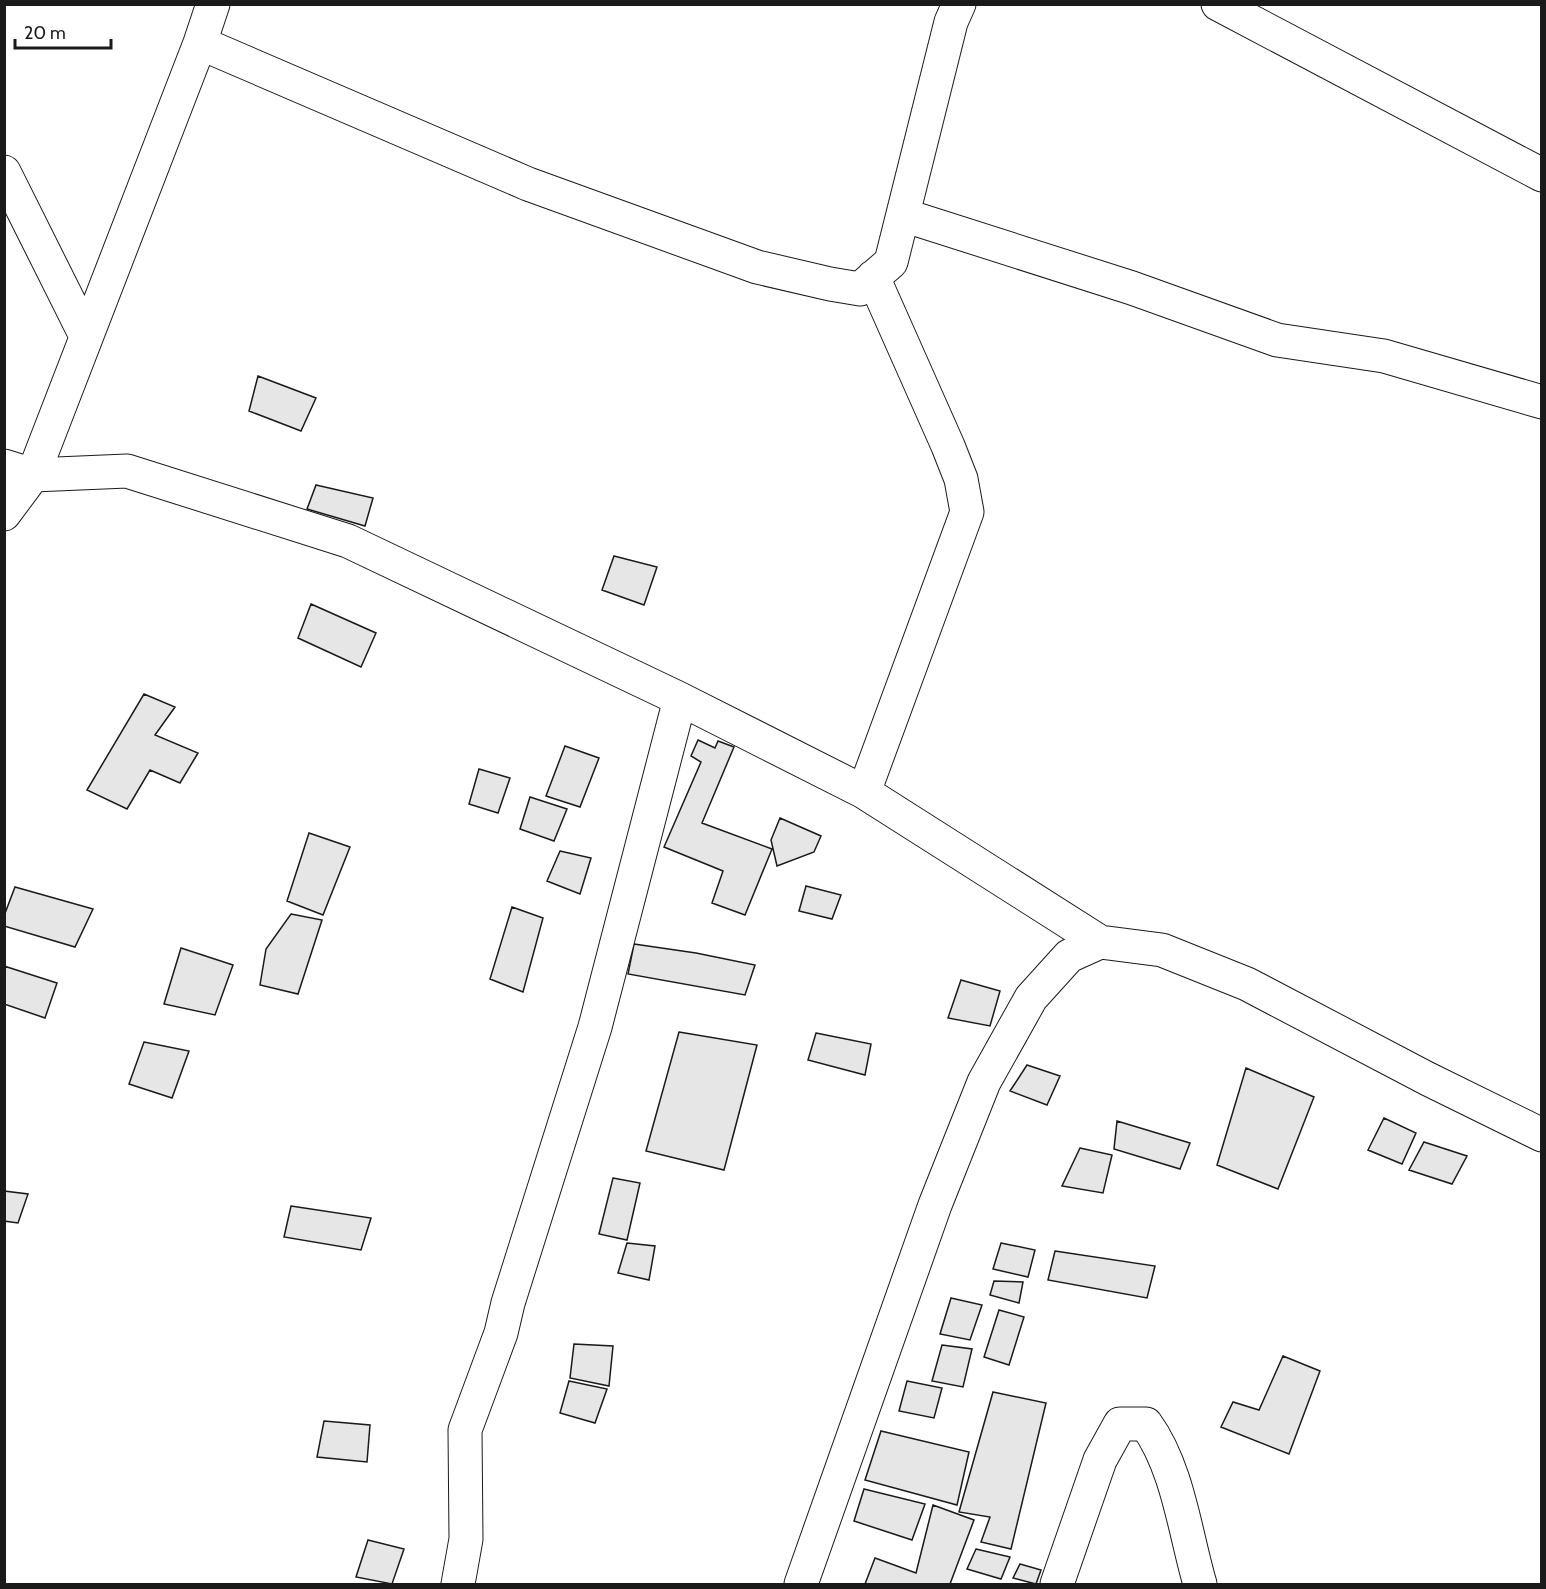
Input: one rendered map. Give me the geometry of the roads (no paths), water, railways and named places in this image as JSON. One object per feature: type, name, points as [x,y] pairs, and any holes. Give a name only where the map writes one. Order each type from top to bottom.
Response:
[{"type":"street","points":[[4,514],[19,470],[86,336],[200,44],[213,4]]},
{"type":"street","points":[[200,44],[528,184],[757,267],[860,289],[891,262],[951,22],[959,4]]},
{"type":"street","points":[[1218,4],[1542,175]]},
{"type":"street","points":[[4,172],[86,336]]},
{"type":"street","points":[[903,215],[1132,288],[1277,340],[1384,356],[1542,402]]},
{"type":"street","points":[[864,792],[967,512],[961,478],[873,278]]},
{"type":"street","points":[[19,470],[128,471],[348,541],[680,699],[864,792],[1100,942],[1162,950],[1247,984],[1428,1079],[1542,1135]]},
{"type":"street","points":[[458,1584],[465,1539],[465,1430],[501,1333],[508,1303],[595,1027],[680,699]]},
{"type":"street","points":[[801,1584],[931,1216],[984,1082],[1031,998],[1069,957],[1100,942]]},
{"type":"street","points":[[1057,1584],[1100,1460],[1120,1425],[1146,1424],[1159,1441],[1175,1487],[1200,1584]]}]
